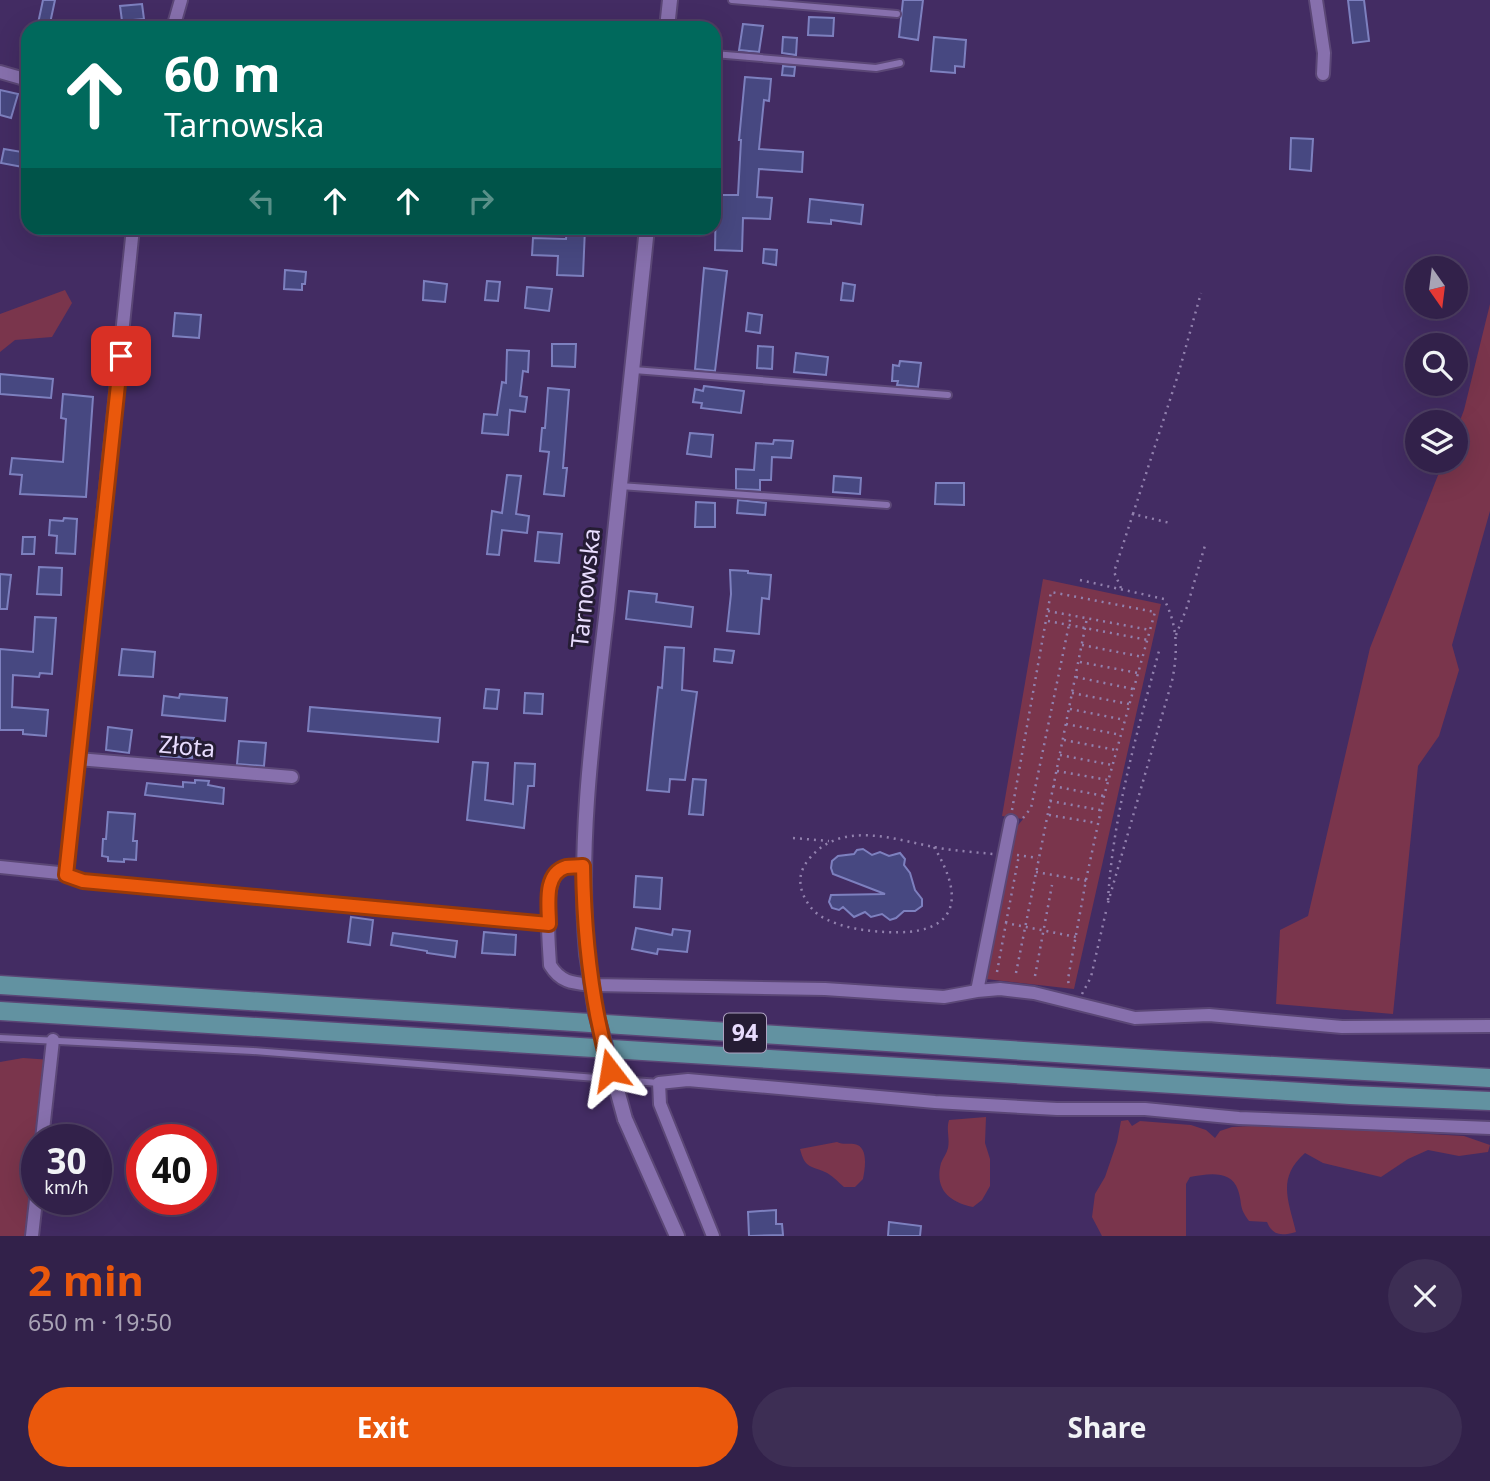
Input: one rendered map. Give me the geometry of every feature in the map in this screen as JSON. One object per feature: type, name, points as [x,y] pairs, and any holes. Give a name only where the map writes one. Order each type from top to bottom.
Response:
[{"type":"main road","name":"94","points":[[0,985],[1178,1061],[1490,1078]]},
{"type":"main road","name":"94","points":[[0,1011],[1310,1093],[1490,1101]]},
{"type":"street","points":[[175,21],[181,0]]},
{"type":"street","points":[[668,21],[670,0]]},
{"type":"street","points":[[1317,0],[1324,53],[1323,74]]},
{"type":"street","points":[[0,72],[21,78]]},
{"type":"street","points":[[66,875],[133,235]]},
{"type":"street","name":"Tarnowska","points":[[646,235],[600,669],[583,866],[587,954],[599,1026],[625,1119],[677,1236]]},
{"type":"street","name":"Złota","points":[[78,759],[292,776]]},
{"type":"street","points":[[977,991],[1007,854],[1011,819]]},
{"type":"street","points":[[583,866],[567,867],[557,872],[550,884],[550,965],[556,975],[566,982],[593,985],[825,989],[944,997],[1000,989],[1070,995],[1135,1018],[1209,1015],[1342,1027],[1490,1026]]},
{"type":"street","points":[[0,867],[59,873],[83,881],[549,924]]},
{"type":"street","points":[[44,1124],[53,1040]]},
{"type":"street","points":[[713,1236],[660,1104],[659,1083],[688,1080],[935,1102],[1057,1109],[1145,1109],[1239,1118],[1490,1128]]},
{"type":"street","points":[[32,1236],[34,1215]]},
{"type":"lane","points":[[732,0],[897,15]]},
{"type":"lane","points":[[721,55],[876,68],[900,63]]},
{"type":"lane","points":[[632,370],[948,395]]},
{"type":"lane","points":[[620,486],[887,505]]},
{"type":"lane","points":[[0,1038],[253,1051],[659,1083]]},
{"type":"path","points":[[1121,588],[1114,572],[1178,375],[1201,293]]},
{"type":"path","points":[[1133,514],[1170,523]]},
{"type":"path","points":[[1176,635],[1206,542]]},
{"type":"path","points":[[1011,819],[1051,592],[1155,612],[1097,823],[1068,979],[1070,995],[1079,997],[1087,988],[1107,906],[1178,653],[1176,635],[1164,599],[1080,580]]},
{"type":"path","points":[[1048,611],[1150,630]]},
{"type":"path","points":[[1007,836],[1031,808],[1071,615]]},
{"type":"path","points":[[1016,973],[1087,618]]},
{"type":"path","points":[[1046,621],[1147,640]]},
{"type":"path","points":[[1082,645],[1143,657]]},
{"type":"path","points":[[1107,906],[1120,803],[1159,651]]},
{"type":"path","points":[[1079,662],[1138,673]]},
{"type":"path","points":[[1076,677],[1133,689]]},
{"type":"path","points":[[1072,693],[1129,704]]},
{"type":"path","points":[[1069,709],[1125,720]]},
{"type":"path","points":[[1066,724],[1121,735]]},
{"type":"path","points":[[1063,740],[1116,750]]},
{"type":"path","points":[[1060,755],[1112,765]]},
{"type":"path","points":[[1057,771],[1108,780]]},
{"type":"path","points":[[1053,786],[1104,796]]},
{"type":"path","points":[[1050,801],[1100,810]]},
{"type":"path","points":[[1048,814],[1097,823]]},
{"type":"path","points":[[793,838],[829,841],[878,835],[934,847],[1038,858]]},
{"type":"path","points":[[829,841],[814,852],[805,864],[800,883],[804,897],[812,909],[824,918],[870,931],[918,932],[943,922],[949,912],[950,887],[946,867],[934,847]]},
{"type":"path","points":[[998,972],[1019,855]]},
{"type":"path","points":[[1035,872],[1087,880]]},
{"type":"path","points":[[1035,976],[1052,885]]},
{"type":"path","points":[[1006,923],[1076,937]]},
{"type":"shaded area","points":[[65,290],[72,303],[52,337],[15,340],[0,352],[0,314]]},
{"type":"shaded area","points":[[1490,304],[1490,511],[1452,645],[1459,670],[1439,736],[1418,766],[1393,1014],[1276,1004],[1280,930],[1308,916],[1370,648],[1439,473],[1468,473],[1468,410],[1464,410]]},
{"type":"shaded area","points":[[1043,579],[1161,604],[1074,989],[986,979],[1015,829],[1023,819],[1002,816]]},
{"type":"shaded area","points":[[23,1058],[52,1060],[40,1124],[21,1124],[21,1215],[28,1215],[25,1236],[0,1236],[0,1062]]},
{"type":"shaded area","points":[[986,1117],[985,1143],[990,1159],[990,1186],[982,1200],[973,1207],[957,1202],[946,1193],[939,1172],[948,1148],[949,1120]]},
{"type":"shaded area","points":[[1128,1120],[1132,1126],[1140,1121],[1191,1125],[1206,1130],[1215,1138],[1220,1131],[1232,1127],[1269,1125],[1464,1136],[1490,1145],[1488,1152],[1459,1156],[1428,1150],[1408,1159],[1381,1177],[1323,1163],[1305,1153],[1296,1162],[1288,1180],[1288,1199],[1296,1232],[1282,1234],[1275,1232],[1267,1222],[1249,1221],[1242,1209],[1235,1183],[1224,1176],[1211,1174],[1190,1177],[1186,1184],[1186,1236],[1102,1236],[1092,1217],[1095,1194],[1105,1177],[1121,1121]]},
{"type":"shaded area","points":[[837,1142],[859,1146],[864,1153],[863,1179],[855,1187],[844,1187],[828,1173],[808,1165],[800,1149]]},
{"type":"building","points":[[43,0],[55,0],[50,21],[38,21]]},
{"type":"building","points":[[903,0],[923,0],[918,40],[899,37]]},
{"type":"building","points":[[1348,0],[1364,0],[1369,41],[1353,43]]},
{"type":"building","points":[[142,4],[144,19],[122,21],[120,6]]},
{"type":"building","points":[[809,17],[834,18],[833,36],[808,35]]},
{"type":"building","points":[[743,24],[763,26],[759,52],[739,50]]},
{"type":"building","points":[[783,37],[797,38],[796,55],[782,53]]},
{"type":"building","points":[[934,37],[966,40],[964,67],[955,66],[955,73],[931,71]]},
{"type":"building","points":[[783,66],[795,67],[794,76],[782,75]]},
{"type":"building","points":[[745,77],[771,79],[769,101],[764,100],[759,149],[803,152],[802,172],[759,169],[757,197],[772,198],[770,219],[743,218],[742,251],[715,250],[715,235],[721,235],[721,195],[738,195],[739,140]]},
{"type":"building","points":[[0,90],[18,94],[11,118],[0,115]]},
{"type":"building","points":[[1291,138],[1313,139],[1311,171],[1290,169]]},
{"type":"building","points":[[4,149],[21,152],[21,167],[1,163]]},
{"type":"building","points":[[810,199],[863,205],[861,224],[831,220],[831,224],[808,222]]},
{"type":"building","points":[[566,235],[585,235],[583,276],[557,275],[558,256],[532,255],[533,238],[566,239]]},
{"type":"building","points":[[764,249],[777,250],[776,265],[763,263]]},
{"type":"building","points":[[704,268],[727,271],[715,371],[695,369]]},
{"type":"building","points":[[285,270],[306,272],[302,290],[284,289]]},
{"type":"building","points":[[424,281],[447,284],[445,302],[423,300]]},
{"type":"building","points":[[487,281],[500,282],[498,301],[485,300]]},
{"type":"building","points":[[843,283],[855,285],[853,301],[841,300]]},
{"type":"building","points":[[527,287],[552,289],[549,311],[525,308]]},
{"type":"building","points":[[175,313],[201,315],[199,338],[173,336]]},
{"type":"building","points":[[748,313],[762,315],[760,333],[746,331]]},
{"type":"building","points":[[552,344],[576,344],[575,367],[552,366]]},
{"type":"building","points":[[758,346],[773,347],[772,369],[757,368]]},
{"type":"building","points":[[507,350],[529,351],[528,372],[523,371],[520,396],[527,397],[525,412],[510,410],[508,435],[482,433],[484,414],[497,415],[502,382],[506,383]]},
{"type":"building","points":[[796,353],[828,357],[826,375],[794,372]]},
{"type":"building","points":[[900,361],[921,363],[918,387],[897,385],[898,381],[892,381],[893,365],[899,366]]},
{"type":"building","points":[[0,374],[53,379],[51,398],[0,394]]},
{"type":"building","points":[[704,386],[744,391],[741,413],[701,408],[702,403],[693,402],[695,389],[703,391]]},
{"type":"building","points":[[548,388],[569,390],[563,468],[567,468],[564,496],[544,494],[549,452],[540,451]]},
{"type":"building","points":[[63,394],[93,397],[86,497],[20,494],[22,475],[10,474],[12,458],[63,462],[66,419],[61,418]]},
{"type":"building","points":[[690,433],[713,435],[711,457],[687,454]]},
{"type":"building","points":[[774,440],[793,441],[791,458],[772,457],[771,480],[760,480],[760,490],[736,489],[736,469],[754,470],[756,443],[773,444]]},
{"type":"building","points":[[507,475],[521,476],[516,514],[529,516],[527,533],[502,530],[499,555],[487,554],[492,511],[502,513]]},
{"type":"building","points":[[834,476],[861,478],[860,494],[833,492]]},
{"type":"building","points":[[936,483],[964,483],[964,505],[935,504]]},
{"type":"building","points":[[738,500],[766,503],[765,515],[737,513]]},
{"type":"building","points":[[696,502],[715,503],[715,527],[695,527]]},
{"type":"building","points":[[64,518],[77,519],[75,554],[56,553],[57,536],[49,535],[50,520],[63,521]]},
{"type":"building","points":[[538,532],[562,534],[559,563],[535,561]]},
{"type":"building","points":[[23,537],[35,537],[34,554],[22,554]]},
{"type":"building","points":[[39,567],[62,568],[61,595],[37,594]]},
{"type":"building","points":[[730,570],[771,575],[769,599],[762,598],[759,634],[727,631],[731,594]]},
{"type":"building","points":[[0,574],[11,575],[7,609],[0,609]]},
{"type":"building","points":[[629,591],[657,594],[656,602],[693,607],[691,627],[626,619]]},
{"type":"building","points":[[35,617],[56,618],[52,674],[40,673],[39,677],[13,675],[12,707],[48,710],[46,736],[23,734],[23,730],[0,730],[0,649],[33,652]]},
{"type":"building","points":[[665,647],[684,648],[682,690],[697,692],[685,780],[670,779],[669,792],[647,790],[658,687],[662,688]]},
{"type":"building","points":[[122,649],[155,652],[153,677],[119,675]]},
{"type":"building","points":[[715,649],[734,651],[732,663],[714,661]]},
{"type":"building","points":[[486,689],[499,690],[497,709],[484,708]]},
{"type":"building","points":[[525,693],[543,694],[542,714],[524,713]]},
{"type":"building","points":[[180,694],[227,698],[225,721],[162,715],[164,696],[179,698]]},
{"type":"building","points":[[310,707],[440,718],[438,742],[308,731]]},
{"type":"building","points":[[108,727],[132,730],[129,753],[106,750]]},
{"type":"building","points":[[163,736],[194,738],[192,758],[161,756]]},
{"type":"building","points":[[239,741],[266,743],[264,766],[237,764]]},
{"type":"building","points":[[473,762],[488,763],[485,800],[513,804],[515,763],[535,764],[534,786],[528,786],[524,828],[467,820]]},
{"type":"building","points":[[693,779],[706,780],[703,815],[689,814]]},
{"type":"building","points":[[195,780],[209,781],[208,785],[224,788],[223,804],[145,795],[147,783],[183,787],[183,782],[195,783]]},
{"type":"building","points":[[108,812],[135,814],[133,841],[137,841],[136,860],[108,861],[108,857],[102,856]]},
{"type":"building","points":[[863,849],[872,855],[880,852],[889,856],[900,853],[905,859],[904,865],[910,873],[915,890],[922,899],[922,906],[915,911],[904,911],[890,920],[882,914],[871,917],[865,912],[854,917],[843,907],[839,910],[832,908],[829,902],[831,895],[885,894],[833,874],[832,861],[838,856],[854,854]]},
{"type":"building","points":[[636,876],[662,878],[660,909],[634,907]]},
{"type":"building","points":[[351,917],[373,920],[370,945],[348,942]]},
{"type":"building","points":[[636,928],[672,935],[673,929],[690,931],[687,952],[658,949],[657,954],[632,949]]},
{"type":"building","points":[[484,932],[516,935],[515,955],[482,953]]},
{"type":"building","points":[[393,933],[457,941],[455,957],[391,945]]},
{"type":"building","points":[[776,1210],[776,1224],[782,1224],[783,1235],[749,1236],[748,1212]]},
{"type":"building","points":[[889,1222],[921,1226],[920,1236],[888,1236]]},
{"type":"route","points":[[121,356],[66,875],[83,881],[549,924],[550,884],[557,872],[567,867],[583,866],[587,954],[596,1013],[610,1070]]}]
